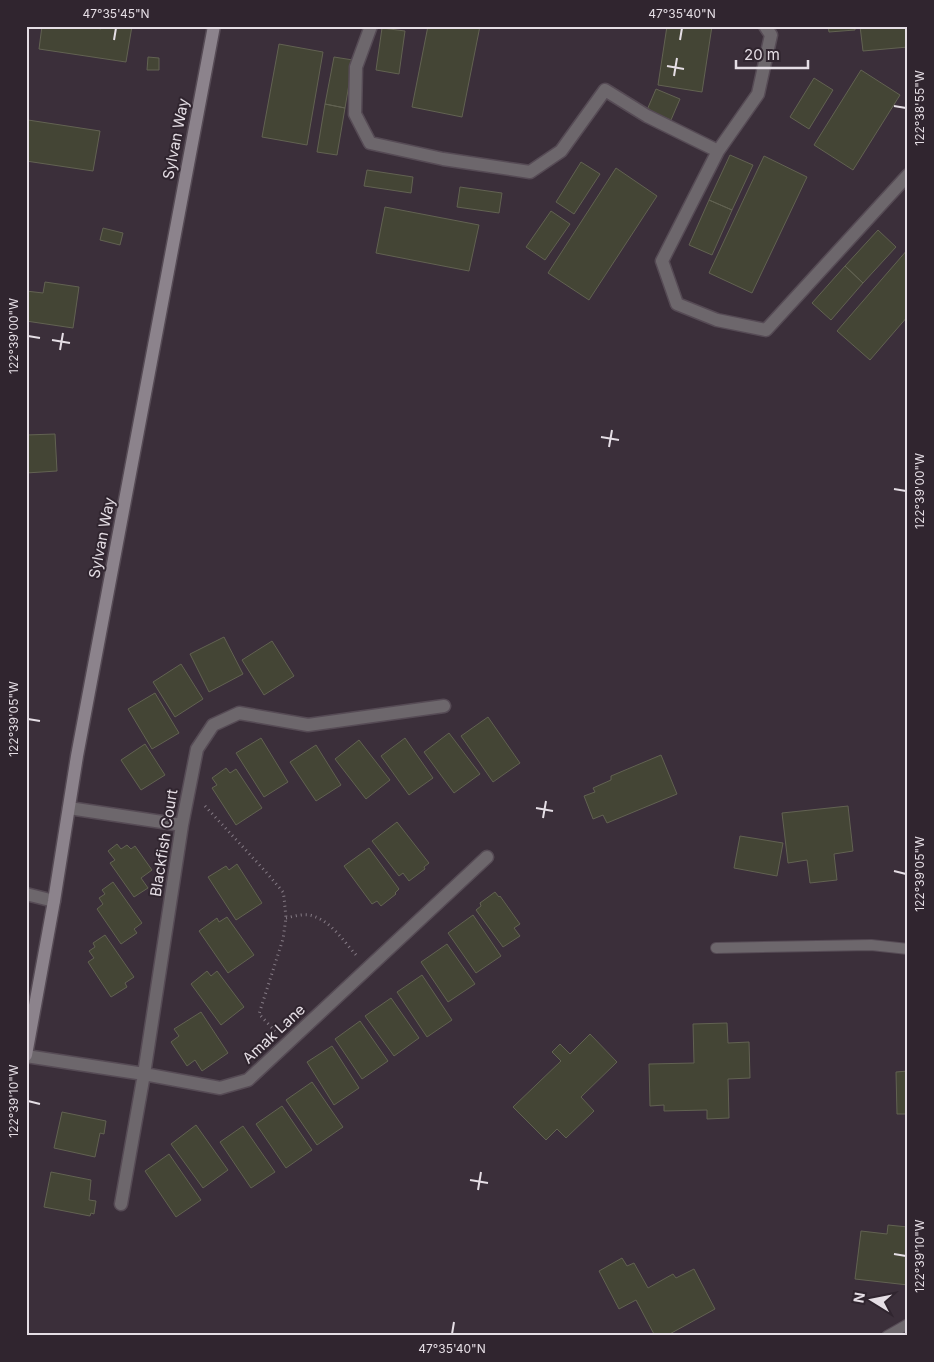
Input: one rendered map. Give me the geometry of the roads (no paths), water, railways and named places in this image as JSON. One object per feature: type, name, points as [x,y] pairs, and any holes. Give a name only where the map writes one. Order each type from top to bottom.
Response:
[{"type":"main road","name":"Sylvan Way","points":[[26,1055],[79,747],[214,26]]},
{"type":"street","points":[[371,26],[356,67],[355,114],[370,143],[443,159],[530,172],[561,150],[605,90],[647,116],[718,151]]},
{"type":"street","points":[[765,26],[770,35],[758,94],[718,151],[662,261],[677,304],[717,320],[766,330],[908,175]]},
{"type":"street","name":"Blackfish Court","points":[[121,1204],[144,1074],[182,825],[197,749],[213,725],[239,714],[308,725],[444,706]]},
{"type":"street","points":[[69,808],[182,825]]},
{"type":"street","name":"Amak Lane","points":[[26,1055],[220,1088],[248,1080],[488,857]]},
{"type":"street","points":[[26,894],[54,901]]},
{"type":"lane","points":[[716,948],[871,945],[908,949]]},
{"type":"lane","points":[[887,1336],[908,1324]]}]
